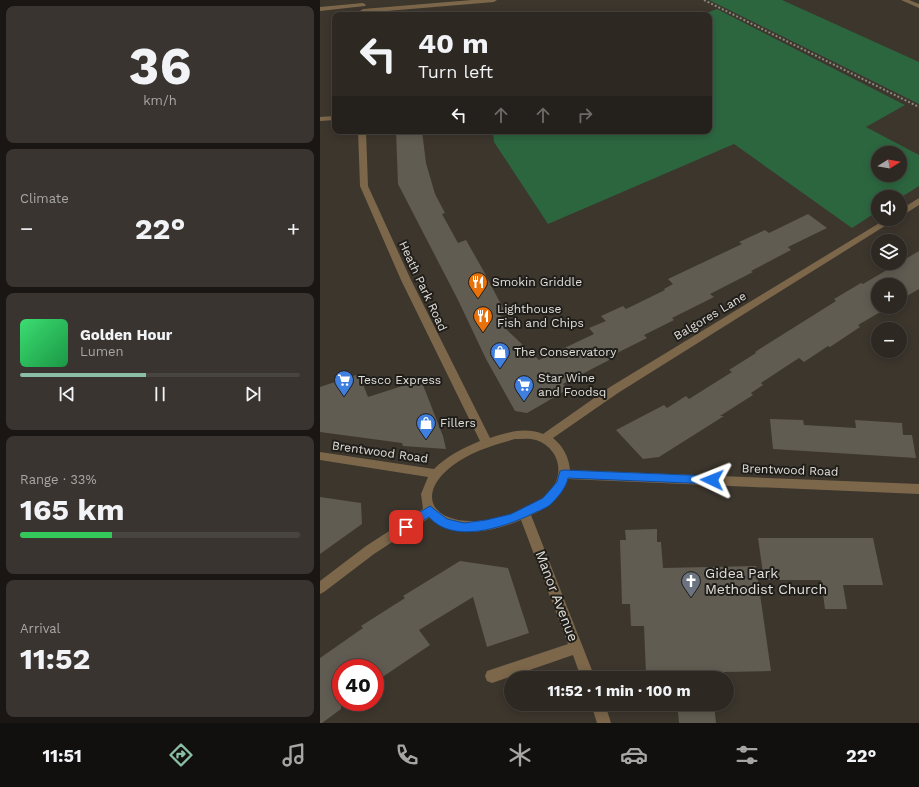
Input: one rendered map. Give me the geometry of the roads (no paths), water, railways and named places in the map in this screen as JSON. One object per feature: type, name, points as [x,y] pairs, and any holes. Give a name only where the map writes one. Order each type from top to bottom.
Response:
[{"type":"street","points":[[320,9],[363,8],[494,0]]},
{"type":"street","points":[[904,0],[919,6]]},
{"type":"street","points":[[320,119],[332,118]]},
{"type":"street","name":"Heath Park Road","points":[[362,134],[364,186],[406,280],[487,444]]},
{"type":"street","points":[[907,209],[919,201]]},
{"type":"street","name":"Balgores Lane","points":[[544,439],[614,390],[881,226]]},
{"type":"street","points":[[527,435],[553,443],[563,456],[565,465],[561,484],[547,501],[524,514],[498,522],[464,528],[444,523],[436,518],[430,511],[427,504],[428,489],[436,474],[456,458],[487,444],[515,436],[527,435]]},
{"type":"street","name":"Brentwood Road","points":[[320,456],[436,474]]},
{"type":"street","name":"Brentwood Road","points":[[564,474],[919,489]]},
{"type":"street","points":[[320,588],[370,550],[430,511]]},
{"type":"street","name":"Manor Avenue","points":[[524,514],[586,671]]},
{"type":"street","points":[[492,676],[577,647]]},
{"type":"street","points":[[600,711],[604,723]]},
{"type":"place","name":"Smokin Griddle","points":[[478,299]]},
{"type":"place","name":"Lighthouse Fish and Chips","points":[[483,333]]},
{"type":"place","name":"The Conservatory","points":[[500,369]]},
{"type":"place","name":"Tesco Express","points":[[344,397]]},
{"type":"place","name":"Star Wine and Foodsq","points":[[524,402]]},
{"type":"place","name":"Fillers","points":[[426,440]]},
{"type":"place","name":"Gidea Park Methodist Church","points":[[691,598]]}]
